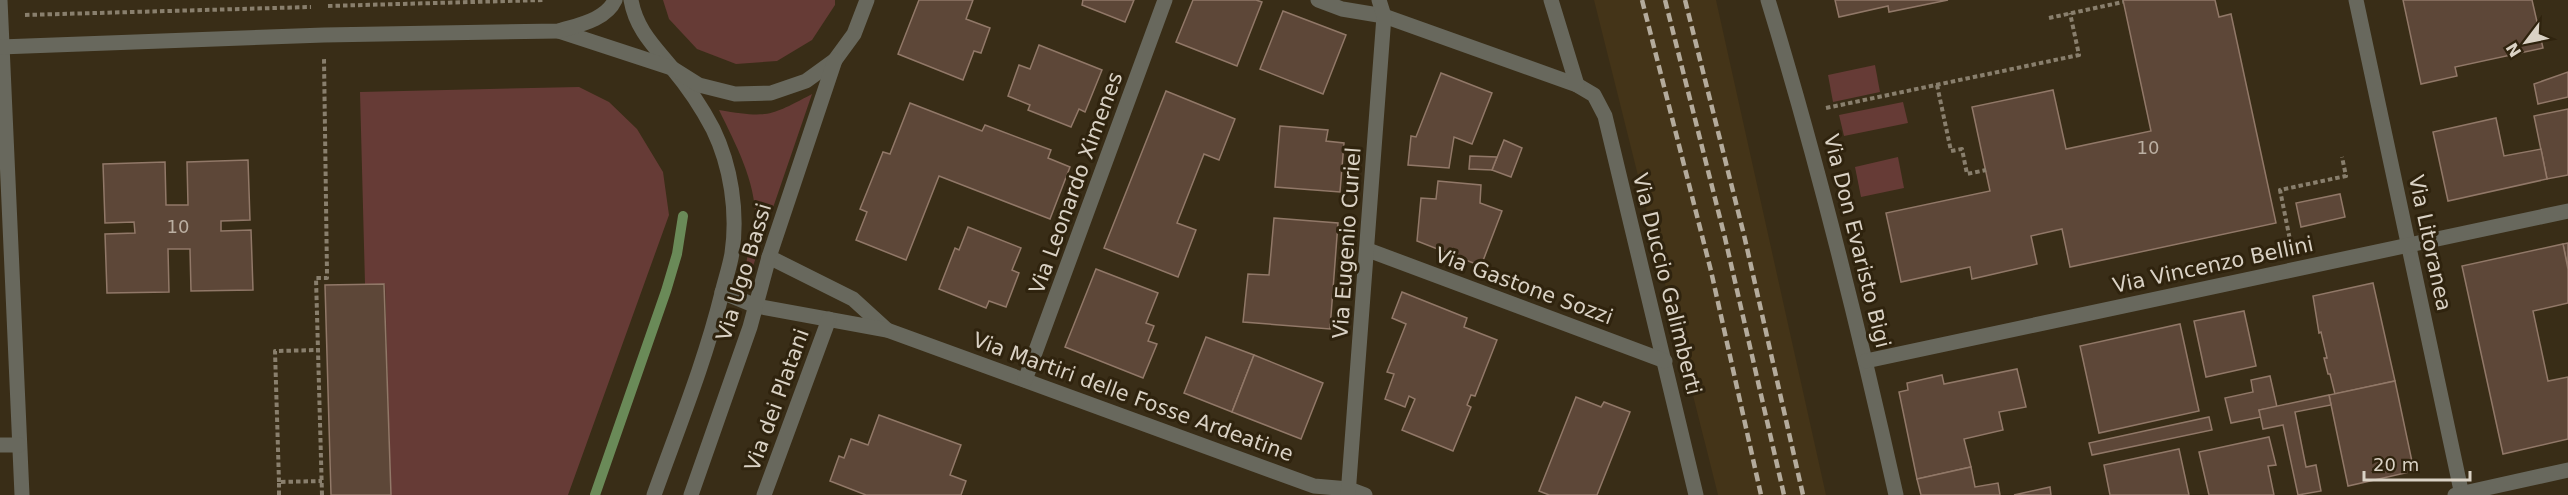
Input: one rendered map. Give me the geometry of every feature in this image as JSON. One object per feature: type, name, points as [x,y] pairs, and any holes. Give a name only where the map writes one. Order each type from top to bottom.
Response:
[{"type":"street","points":[[0,0],[22,495]]},
{"type":"street","points":[[1,47],[324,35],[560,31],[595,19],[613,5],[615,0]]},
{"type":"street","name":"Via Ugo Bassi","points":[[631,0],[633,14],[649,43],[672,68],[701,108],[714,132],[733,193],[732,253],[722,292],[711,333],[654,495]]},
{"type":"street","name":"Via Ugo Bassi","points":[[691,495],[756,306],[769,257],[835,60],[854,34],[867,0]]},
{"type":"street","name":"Via Leonardo Ximenes","points":[[1025,380],[1166,0]]},
{"type":"street","points":[[1318,0],[1342,9],[1384,16],[1581,87]]},
{"type":"street","name":"Via Eugenio Curiel","points":[[1348,492],[1384,16],[1379,0]]},
{"type":"street","name":"Via Duccio Galimberti","points":[[1551,0],[1581,87],[1594,95],[1605,116],[1696,495]]},
{"type":"street","name":"Via Don Evaristo Bigi","points":[[1768,0],[1802,113],[1866,361],[1896,495]]},
{"type":"street","name":"Via Litoranea","points":[[2356,0],[2409,245],[2459,495]]},
{"type":"street","points":[[560,31],[672,68]]},
{"type":"street","name":"Via Ugo Bassi","points":[[672,68],[699,85],[735,94],[771,93],[806,81],[835,60]]},
{"type":"street","name":"Via Vincenzo Bellini","points":[[1866,361],[2568,211]]},
{"type":"street","name":"Via Gastone Sozzi","points":[[1368,250],[1665,362]]},
{"type":"street","name":"Via Martiri delle Fosse Ardeatine","points":[[769,257],[853,299],[887,330]]},
{"type":"street","name":"Via Martiri delle Fosse Ardeatine","points":[[722,292],[756,306],[887,330],[1314,486],[1365,495]]},
{"type":"street","name":"Via dei Platani","points":[[764,495],[829,318]]},
{"type":"street","points":[[0,446],[20,445]]},
{"type":"street","points":[[2459,495],[2568,471]]},
{"type":"path","points":[[327,6],[362,3],[543,0]]},
{"type":"path","points":[[2049,18],[2112,2],[2123,2]]},
{"type":"path","points":[[0,16],[315,6]]},
{"type":"path","points":[[1802,113],[2079,55],[2070,13]]},
{"type":"path","points":[[322,495],[316,278],[327,278],[324,35]]},
{"type":"path","points":[[1936,85],[1951,151],[1962,149],[1967,174],[1986,170]]},
{"type":"path","points":[[2296,269],[2280,190],[2346,176],[2342,157]]},
{"type":"path","points":[[279,495],[275,351],[318,350]]},
{"type":"path","points":[[279,482],[322,481]]},
{"type":"shaded area","points":[[663,0],[835,0],[835,5],[812,40],[777,61],[736,64],[697,49],[669,19]]},
{"type":"shaded area","points":[[1594,0],[1716,0],[1826,495],[1718,495]]},
{"type":"shaded area","points":[[1875,65],[1880,92],[1833,102],[1828,75]]},
{"type":"shaded area","points":[[579,87],[609,102],[637,129],[663,172],[669,215],[568,495],[391,495],[385,284],[365,284],[360,92]]},
{"type":"shaded area","points":[[812,94],[752,269],[747,270],[747,260],[755,230],[754,198],[745,168],[719,110],[767,114]]},
{"type":"shaded area","points":[[1903,102],[1908,123],[1844,136],[1839,115]]},
{"type":"shaded area","points":[[1898,157],[1904,188],[1861,197],[1855,167]]},
{"type":"building","points":[[919,0],[973,0],[966,19],[990,28],[981,53],[974,51],[963,80],[898,54]]},
{"type":"building","points":[[1083,0],[1134,0],[1125,22],[1082,5]]},
{"type":"building","points":[[1193,0],[1256,0],[1262,2],[1237,66],[1176,42]]},
{"type":"building","points":[[1835,0],[1948,0],[1889,12],[1888,6],[1839,17]]},
{"type":"building","points":[[2123,0],[2215,0],[2219,17],[2231,14],[2276,223],[2070,267],[2062,229],[2031,236],[2037,264],[1972,279],[1970,267],[1901,282],[1886,213],[1990,191],[1972,107],[2053,90],[2066,149],[2151,131]]},
{"type":"building","points":[[2403,0],[2532,0],[2543,48],[2455,67],[2457,76],[2421,84]]},
{"type":"building","points":[[1283,11],[1346,35],[1323,94],[1260,69]]},
{"type":"building","points":[[1039,45],[1102,70],[1085,112],[1079,109],[1071,127],[1028,110],[1030,105],[1008,96],[1019,65],[1030,69]]},
{"type":"building","points":[[2568,72],[2568,97],[2538,104],[2534,84]]},
{"type":"building","points":[[1441,73],[1492,93],[1472,144],[1454,137],[1449,168],[1408,165],[1411,136],[1416,137]]},
{"type":"building","points":[[1166,91],[1235,119],[1219,160],[1204,154],[1177,223],[1196,230],[1178,277],[1104,248]]},
{"type":"building","points":[[910,103],[982,131],[985,125],[1051,150],[1048,158],[1070,167],[1050,219],[939,176],[906,260],[856,240],[867,212],[860,209],[883,152],[890,154]]},
{"type":"building","points":[[2568,109],[2568,175],[2547,179],[2534,116]]},
{"type":"building","points":[[2496,118],[2504,156],[2541,149],[2547,179],[2448,201],[2433,132]]},
{"type":"building","points":[[1280,126],[1328,130],[1326,141],[1344,143],[1340,192],[1275,187]]},
{"type":"building","points":[[1504,140],[1522,148],[1511,177],[1492,170]]},
{"type":"building","points":[[1470,156],[1497,157],[1492,170],[1469,169]]},
{"type":"building","points":[[248,160],[250,220],[221,221],[221,231],[251,230],[253,290],[191,291],[190,249],[168,249],[169,292],[107,293],[105,234],[135,233],[134,222],[105,223],[103,164],[165,162],[166,205],[188,205],[187,162]]},
{"type":"building","points":[[1438,181],[1481,185],[1480,203],[1502,211],[1481,266],[1417,241],[1421,198],[1436,199]]},
{"type":"building","points":[[2340,194],[2345,217],[2301,227],[2296,203]]},
{"type":"building","points":[[1274,218],[1338,223],[1330,329],[1243,322],[1248,274],[1269,275]]},
{"type":"building","points":[[968,227],[1021,248],[1012,270],[1019,273],[1006,307],[989,301],[986,308],[939,289],[955,248],[959,250]]},
{"type":"building","points":[[2568,243],[2568,269],[2563,244]]},
{"type":"building","points":[[2563,244],[2568,269],[2568,303],[2533,311],[2548,381],[2568,377],[2568,439],[2503,454],[2462,266]]},
{"type":"building","points":[[1096,269],[1158,293],[1146,323],[1154,326],[1148,341],[1157,344],[1143,378],[1065,347]]},
{"type":"building","points":[[2373,283],[2395,381],[2335,394],[2324,358],[2327,358],[2321,332],[2319,333],[2313,296]]},
{"type":"building","points":[[384,284],[391,495],[331,495],[325,285]]},
{"type":"building","points":[[1402,292],[1467,318],[1464,327],[1497,340],[1475,396],[1471,395],[1467,405],[1471,407],[1453,451],[1402,430],[1415,399],[1409,396],[1405,407],[1385,399],[1394,374],[1387,372],[1406,324],[1392,318]]},
{"type":"building","points":[[2244,311],[2256,366],[2206,377],[2194,321]]},
{"type":"building","points":[[2180,324],[2199,411],[2099,433],[2080,346]]},
{"type":"building","points":[[1206,337],[1254,355],[1232,412],[1184,393]]},
{"type":"building","points":[[1254,355],[1323,383],[1301,439],[1232,412]]},
{"type":"building","points":[[2017,369],[2026,407],[1999,412],[2003,430],[1964,439],[1971,467],[1917,479],[1899,392],[1908,390],[1907,383],[1942,375],[1944,384]]},
{"type":"building","points":[[2270,376],[2277,407],[2259,410],[2261,417],[2231,423],[2225,398],[2253,392],[2251,380]]},
{"type":"building","points":[[2395,381],[2414,471],[2348,486],[2329,395]]},
{"type":"building","points":[[2329,395],[2331,405],[2295,412],[2306,467],[2316,465],[2321,491],[2298,495],[2283,425],[2263,429],[2259,410]]},
{"type":"building","points":[[1576,397],[1601,407],[1604,402],[1630,412],[1597,495],[1549,495],[1539,491]]},
{"type":"building","points":[[879,415],[961,445],[950,475],[966,481],[961,495],[866,495],[830,481],[839,456],[844,458],[851,439],[868,445]]},
{"type":"building","points":[[2209,417],[2212,430],[2092,455],[2089,443]]},
{"type":"building","points":[[2269,437],[2276,465],[2268,466],[2274,495],[2209,495],[2199,452]]},
{"type":"building","points":[[2179,449],[2189,495],[2110,495],[2104,465]]},
{"type":"building","points":[[1971,467],[1975,487],[1998,483],[2000,495],[1921,495],[1917,479]]},
{"type":"building","points":[[2050,487],[2051,495],[2014,495]]},
{"type":"waterway","points":[[595,495],[666,291],[677,254],[683,216]]},
{"type":"railway","points":[[1642,0],[1711,271],[1761,495]]},
{"type":"railway","points":[[1665,0],[1725,238],[1784,495]]},
{"type":"railway","points":[[1685,0],[1744,235],[1803,495]]}]
